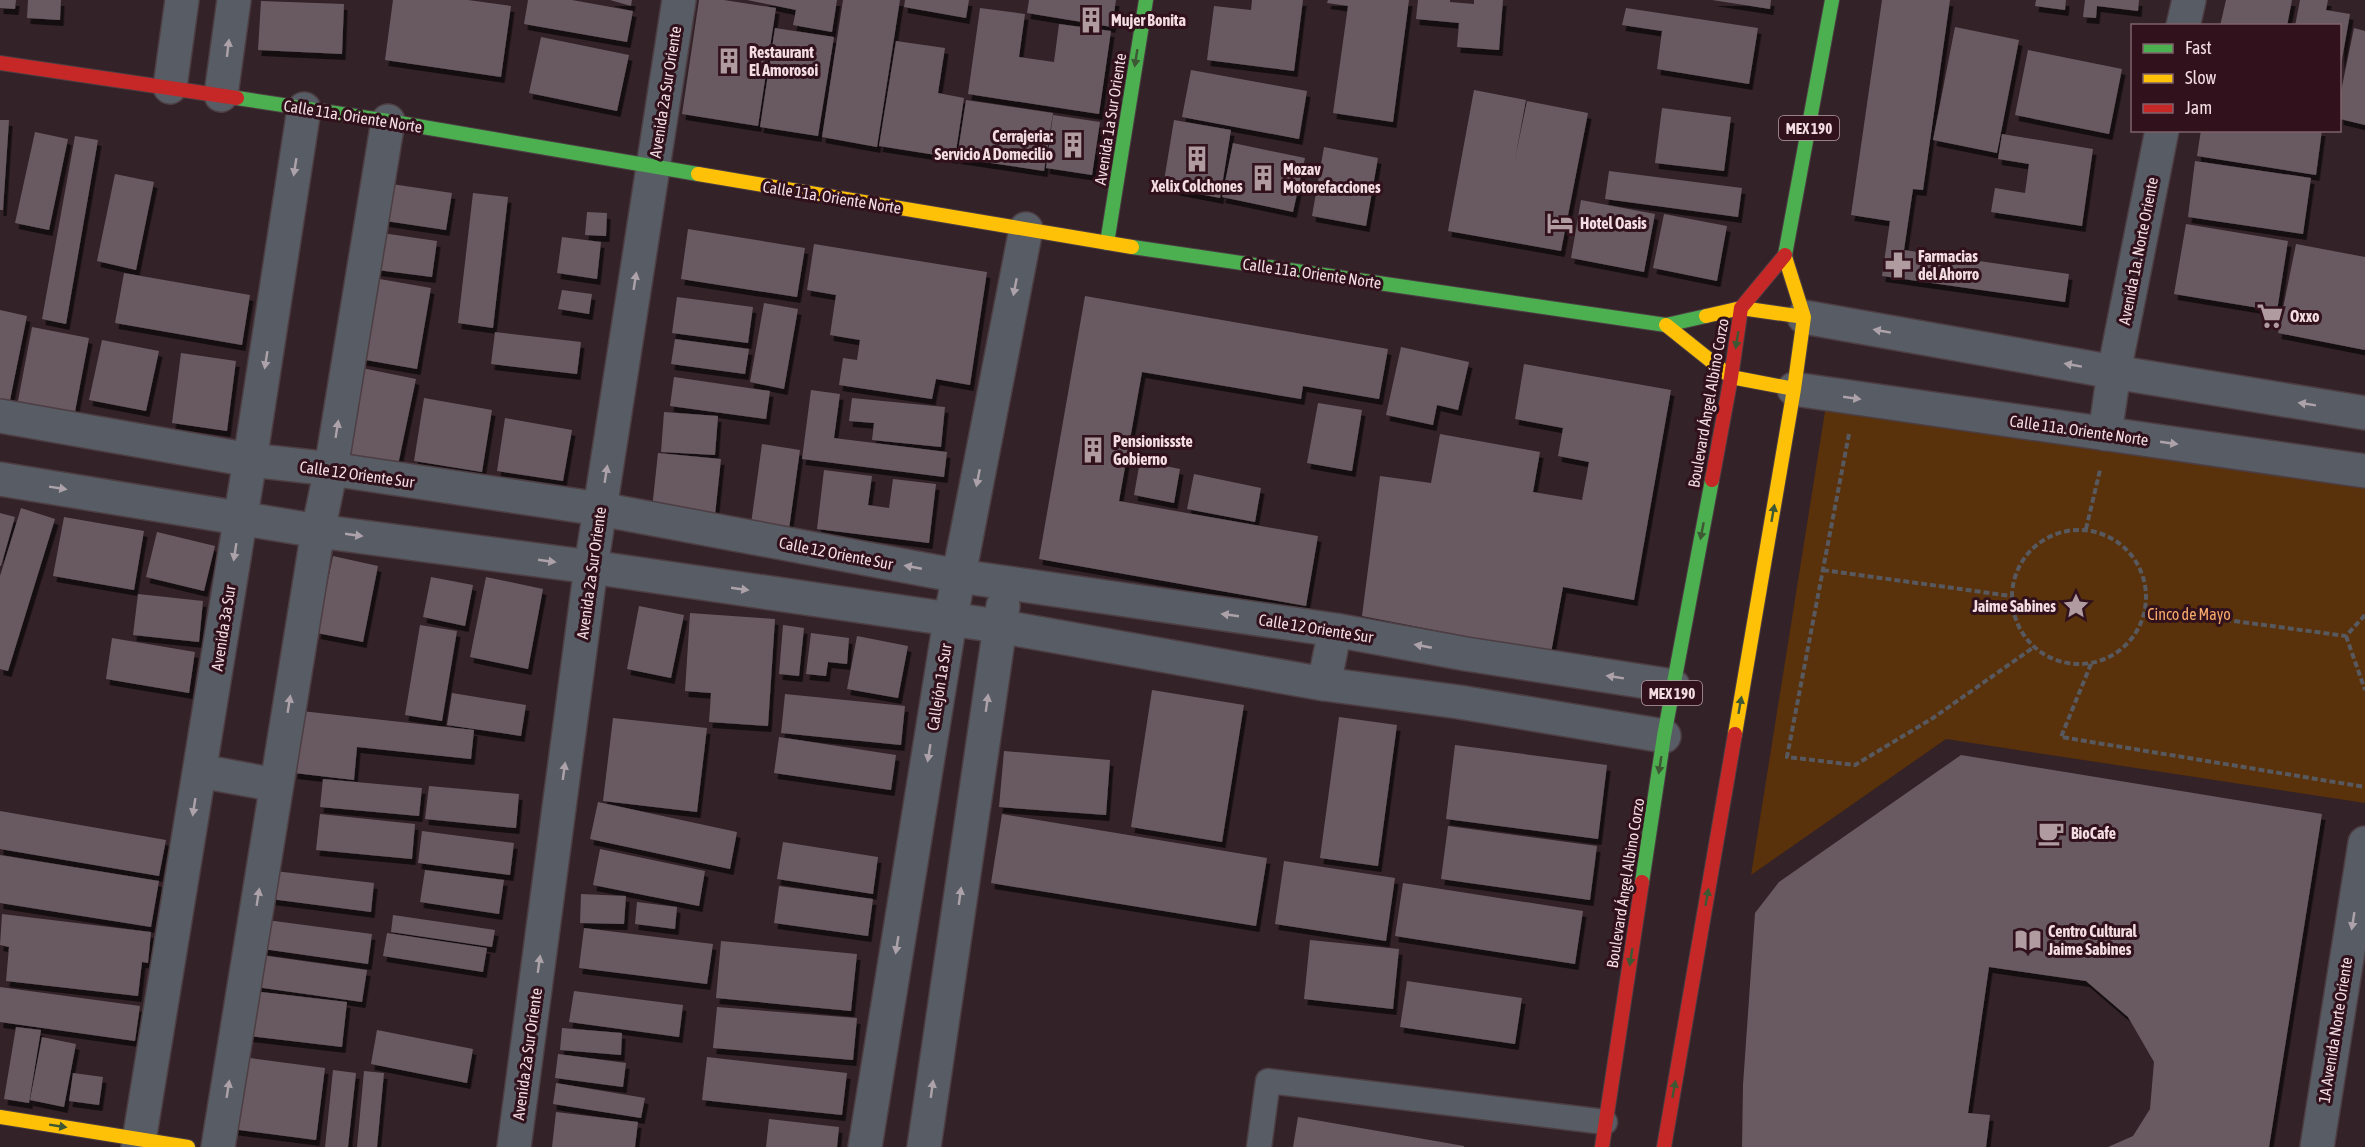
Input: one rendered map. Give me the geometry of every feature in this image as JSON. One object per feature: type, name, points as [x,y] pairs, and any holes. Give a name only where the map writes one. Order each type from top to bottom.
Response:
[{"type":"street","points":[[170,87],[182,0]]},
{"type":"street","points":[[221,95],[234,0]]},
{"type":"street","name":"Avenida 2a Sur Oriente","points":[[514,1147],[591,567],[680,0]]},
{"type":"street","name":"Avenida 1a Sur Oriente","points":[[1107,243],[1146,0]]},
{"type":"street","name":"MEX 190","points":[[1664,1147],[1794,389],[1804,317],[1785,255],[1832,0]]},
{"type":"street","points":[[2183,24],[2188,0]]},
{"type":"street","name":"Calle 11a. Oriente Norte","points":[[0,63],[388,121],[1107,243],[1666,324]]},
{"type":"street","name":"Avenida 3a Sur","points":[[139,1143],[241,517],[304,109]]},
{"type":"street","points":[[218,1147],[318,531],[331,470],[388,121]]},
{"type":"street","name":"Avenida 1a. Norte Oriente","points":[[2103,450],[2114,372],[2162,132]]},
{"type":"street","name":"Callejón 1a Sur","points":[[865,1147],[950,621],[1026,229]]},
{"type":"street","name":"Boulevard Ángel Albino Corzo","points":[[1602,1147],[1664,736],[1742,308],[1785,255]]},
{"type":"street","points":[[1666,324],[1742,308],[2365,413]]},
{"type":"street","points":[[1666,324],[1731,377],[1794,389]]},
{"type":"street","name":"Calle 11a. Oriente Norte","points":[[1794,389],[2103,450],[2365,471]]},
{"type":"street","name":"Calle 12 Oriente Sur","points":[[0,416],[250,460],[600,509],[1007,584],[1335,630],[1466,654],[1673,686]]},
{"type":"street","points":[[0,479],[318,531],[591,567],[950,621],[998,626],[1324,684],[1459,702],[1664,736]]},
{"type":"street","points":[[924,1147],[998,626],[1007,584]]},
{"type":"street","points":[[1324,684],[1335,630]]},
{"type":"street","points":[[1459,702],[1466,654]]},
{"type":"street","points":[[200,771],[276,785]]},
{"type":"street","name":"1A Avenida Norte Oriente","points":[[2317,1147],[2365,843]]},
{"type":"street","points":[[0,1117],[139,1143],[188,1147]]},
{"type":"lane","points":[[1259,1147],[1268,1081],[1605,1122]]},
{"type":"path","points":[[1849,433],[1787,757],[1855,765],[1933,718],[2034,647]]},
{"type":"path","points":[[2086,529],[2103,450]]},
{"type":"path","points":[[2086,529],[2107,535],[2126,548],[2139,566],[2146,587],[2145,609],[2139,629],[2126,645],[2110,657],[2091,664],[2070,664],[2051,658],[2034,647],[2021,633],[2014,615],[2011,596],[2015,574],[2026,555],[2042,539],[2063,531],[2086,529]]},
{"type":"path","points":[[1823,570],[2011,596]]},
{"type":"path","points":[[2145,609],[2346,636]]},
{"type":"path","points":[[2346,636],[2365,615]]},
{"type":"path","points":[[2346,636],[2365,690]]},
{"type":"path","points":[[2091,664],[2061,737],[2365,787]]},
{"type":"green space","name":"Cinco de Mayo","points":[[1827,399],[2365,478],[2365,803],[1946,739],[1751,875]]},
{"type":"building","points":[[0,0],[16,0],[15,9],[0,8]]},
{"type":"building","points":[[28,0],[61,0],[60,20],[27,18]]},
{"type":"building","points":[[393,0],[468,0],[511,6],[501,77],[385,60]]},
{"type":"building","points":[[528,0],[572,0],[633,11],[627,42],[524,24]]},
{"type":"building","points":[[610,0],[632,0],[631,6]]},
{"type":"building","name":"Restaurant El Amorosoi","points":[[699,0],[724,0],[776,8],[758,126],[682,114]]},
{"type":"building","points":[[747,0],[837,0],[832,32],[793,25],[796,10]]},
{"type":"building","points":[[843,0],[900,0],[877,147],[822,137]]},
{"type":"building","points":[[905,0],[969,0],[966,18],[904,7]]},
{"type":"building","name":"Mujer Bonita","points":[[1029,0],[1116,0],[1112,27],[1027,13]]},
{"type":"building","points":[[1252,0],[1303,0],[1294,71],[1207,60],[1214,6],[1251,10]]},
{"type":"building","points":[[1328,0],[1409,0],[1393,122],[1333,113],[1348,6],[1327,3]]},
{"type":"building","points":[[1418,0],[1450,0],[1450,2],[1474,4],[1474,0],[1503,0],[1499,50],[1457,47],[1459,23],[1416,19]]},
{"type":"building","points":[[1712,0],[1771,0],[1770,9]]},
{"type":"building","points":[[1882,0],[1950,0],[1923,190],[1913,189],[1904,250],[2069,274],[2065,302],[1882,276],[1890,221],[1851,215]]},
{"type":"building","points":[[2036,0],[2066,0],[2065,10],[2035,6]]},
{"type":"building","points":[[2085,0],[2139,0],[2138,11],[2097,6],[2096,18],[2083,17]]},
{"type":"building","points":[[2226,0],[2292,0],[2287,24],[2220,24]]},
{"type":"building","points":[[2300,0],[2328,0],[2326,10],[2350,14],[2341,65],[2341,24],[2295,24]]},
{"type":"building","points":[[261,1],[344,4],[342,54],[258,50]]},
{"type":"building","points":[[980,8],[1025,14],[1019,57],[1054,62],[1059,24],[1111,31],[1099,114],[968,94]]},
{"type":"building","points":[[1626,8],[1758,28],[1749,84],[1657,69],[1662,31],[1622,25]]},
{"type":"building","points":[[1955,27],[2019,40],[1997,153],[1933,140]]},
{"type":"building","points":[[775,28],[834,37],[818,136],[760,127]]},
{"type":"building","points":[[2354,28],[2365,31],[2365,125],[2341,119],[2341,91]]},
{"type":"building","points":[[541,37],[629,55],[617,111],[529,93]]},
{"type":"building","points":[[896,41],[945,48],[938,93],[964,98],[955,158],[879,146]]},
{"type":"building","points":[[2028,50],[2122,69],[2109,134],[2015,115]]},
{"type":"building","points":[[1191,70],[1307,91],[1299,139],[1182,117]]},
{"type":"building","points":[[1474,90],[1526,100],[1515,159],[1527,101],[1588,113],[1561,251],[1448,231]]},
{"type":"building","points":[[966,100],[1053,113],[1044,171],[957,158]]},
{"type":"building","points":[[1662,108],[1731,117],[1724,171],[1655,163]]},
{"type":"building","name":"Cerrajeria: Servicio A Domecilio","points":[[1053,115],[1100,122],[1092,175],[1046,168]]},
{"type":"building","points":[[0,120],[9,120],[3,210],[0,210]]},
{"type":"building","name":"Xelix Colchones","points":[[1174,120],[1231,130],[1220,198],[1163,187]]},
{"type":"building","points":[[35,132],[68,139],[49,230],[15,223]]},
{"type":"building","points":[[2201,132],[2322,132],[2316,175],[2197,156]]},
{"type":"building","points":[[2002,134],[2093,149],[2082,226],[1991,212],[1995,188],[2025,193],[2029,164],[1998,159]]},
{"type":"building","points":[[75,136],[98,140],[66,324],[42,319]]},
{"type":"building","name":"Mozav Motorefacciones","points":[[1233,143],[1305,158],[1293,212],[1222,197]]},
{"type":"building","points":[[1324,147],[1378,158],[1366,226],[1312,216]]},
{"type":"building","points":[[2195,161],[2311,178],[2303,234],[2188,217]]},
{"type":"building","points":[[1609,171],[1742,188],[1738,217],[1605,199]]},
{"type":"building","points":[[115,174],[154,182],[136,270],[97,261]]},
{"type":"building","points":[[385,183],[452,193],[446,230],[379,220]]},
{"type":"building","points":[[473,193],[508,197],[493,328],[458,323]]},
{"type":"building","points":[[1581,200],[1655,214],[1644,272],[1571,258]]},
{"type":"building","points":[[587,212],[607,213],[606,236],[585,235]]},
{"type":"building","points":[[1664,214],[1727,226],[1717,281],[1653,268]]},
{"type":"building","points":[[2186,224],[2288,241],[2277,311],[2174,294]]},
{"type":"building","points":[[688,229],[805,248],[797,297],[681,279]]},
{"type":"building","points":[[382,233],[437,241],[432,277],[377,270]]},
{"type":"building","points":[[562,237],[601,242],[597,279],[557,273]]},
{"type":"building","points":[[814,244],[987,272],[970,385],[936,379],[932,399],[839,385],[843,358],[857,360],[860,340],[830,335],[836,295],[807,290]]},
{"type":"building","points":[[2296,244],[2365,257],[2365,350],[2278,333]]},
{"type":"building","points":[[124,273],[250,295],[242,345],[115,323]]},
{"type":"building","points":[[374,278],[431,288],[417,369],[360,359]]},
{"type":"building","points":[[562,290],[592,294],[589,314],[558,309]]},
{"type":"building","name":"Pensionissste Gobierno","points":[[1085,296],[1388,349],[1379,399],[1303,386],[1301,399],[1142,372],[1119,501],[1318,536],[1306,606],[1039,559]]},
{"type":"building","points":[[677,297],[753,307],[748,343],[672,333]]},
{"type":"building","points":[[764,303],[798,309],[784,389],[750,382]]},
{"type":"building","points":[[0,310],[27,316],[9,405],[0,403]]},
{"type":"building","points":[[32,327],[89,338],[74,417],[17,406]]},
{"type":"building","points":[[495,332],[581,342],[577,374],[491,364]]},
{"type":"building","points":[[675,339],[749,349],[745,374],[671,364]]},
{"type":"building","points":[[102,340],[159,351],[146,411],[89,400]]},
{"type":"building","points":[[1401,347],[1469,362],[1458,410],[1437,405],[1433,425],[1386,415]]},
{"type":"building","points":[[181,353],[236,361],[227,431],[172,423]]},
{"type":"building","points":[[1524,364],[1671,390],[1634,600],[1563,587],[1551,653],[1362,616],[1380,476],[1431,483],[1440,434],[1540,452],[1533,492],[1582,500],[1589,462],[1558,456],[1563,428],[1515,419]]},
{"type":"building","points":[[357,367],[416,379],[398,465],[338,452]]},
{"type":"building","points":[[674,377],[770,391],[766,419],[670,406]]},
{"type":"building","points":[[811,390],[840,394],[834,438],[947,452],[944,477],[802,459]]},
{"type":"building","points":[[424,398],[492,410],[482,472],[414,461]]},
{"type":"building","points":[[852,398],[945,407],[941,447],[872,440],[874,423],[849,421]]},
{"type":"building","points":[[1318,403],[1362,410],[1352,471],[1307,463]]},
{"type":"building","points":[[664,412],[718,416],[715,455],[661,452]]},
{"type":"building","points":[[505,418],[572,430],[563,481],[497,471]]},
{"type":"building","points":[[762,444],[800,450],[789,529],[751,524]]},
{"type":"building","points":[[658,453],[721,459],[715,515],[652,509]]},
{"type":"building","points":[[1140,461],[1180,469],[1174,503],[1134,495]]},
{"type":"building","points":[[824,470],[872,476],[868,505],[889,508],[893,479],[936,484],[929,543],[817,529]]},
{"type":"building","points":[[1194,474],[1261,488],[1255,522],[1187,509]]},
{"type":"building","points":[[21,508],[55,519],[8,671],[0,669],[0,576]]},
{"type":"building","points":[[0,513],[15,517],[1,566],[0,566]]},
{"type":"building","points":[[64,517],[144,531],[134,590],[53,576]]},
{"type":"building","points":[[157,532],[215,546],[204,591],[146,577]]},
{"type":"building","points":[[333,556],[378,566],[363,642],[317,633]]},
{"type":"building","points":[[431,577],[473,585],[465,626],[423,617]]},
{"type":"building","points":[[486,577],[543,589],[528,669],[470,657]]},
{"type":"building","points":[[138,594],[203,601],[199,642],[133,635]]},
{"type":"building","points":[[639,606],[684,615],[671,678],[627,669]]},
{"type":"building","points":[[690,613],[775,619],[768,726],[709,722],[711,693],[685,691]]},
{"type":"building","points":[[420,625],[457,631],[442,721],[405,715]]},
{"type":"building","points":[[783,625],[804,628],[799,676],[779,674]]},
{"type":"building","points":[[811,633],[849,638],[847,664],[828,662],[826,676],[806,674]]},
{"type":"building","points":[[857,636],[908,646],[898,698],[847,689]]},
{"type":"building","points":[[112,638],[195,652],[189,693],[106,679]]},
{"type":"building","points":[[1152,690],[1244,705],[1222,842],[1131,827]]},
{"type":"building","points":[[452,693],[526,705],[521,736],[447,725]]},
{"type":"building","points":[[785,694],[905,706],[901,745],[781,733]]},
{"type":"building","points":[[301,711],[474,730],[471,759],[357,747],[354,780],[294,773]]},
{"type":"building","points":[[1339,717],[1397,725],[1378,866],[1320,858]]},
{"type":"building","points":[[613,718],[707,728],[697,812],[603,801]]},
{"type":"building","points":[[779,737],[896,755],[891,790],[774,773]]},
{"type":"building","points":[[1455,745],[1607,765],[1598,839],[1446,819]]},
{"type":"building","points":[[1004,751],[1110,760],[1106,815],[999,807]]},
{"type":"building","name":"Centro Cultural Jaime Sabines","points":[[1961,755],[2322,814],[2269,1147],[2108,1147],[2133,1136],[2150,1109],[2154,1062],[2128,1017],[2086,981],[1989,967],[1968,1113],[1990,1115],[1986,1147],[1742,1147],[1743,1085],[1755,913],[1779,882]]},
{"type":"building","points":[[323,779],[422,788],[419,816],[320,807]]},
{"type":"building","points":[[429,786],[519,794],[516,828],[425,819]]},
{"type":"building","points":[[598,802],[737,832],[730,869],[590,839]]},
{"type":"building","points":[[0,811],[166,840],[159,876],[0,849]]},
{"type":"building","points":[[320,814],[415,824],[412,859],[316,850]]},
{"type":"building","points":[[1002,814],[1267,858],[1256,926],[991,883]]},
{"type":"building","points":[[1448,826],[1597,846],[1590,900],[1441,879]]},
{"type":"building","points":[[422,831],[514,843],[510,875],[418,863]]},
{"type":"building","points":[[783,842],[878,857],[873,894],[777,879]]},
{"type":"building","points":[[600,849],[705,871],[699,906],[593,885]]},
{"type":"building","points":[[0,855],[159,881],[151,927],[0,903]]},
{"type":"building","points":[[1284,861],[1395,878],[1386,941],[1275,924]]},
{"type":"building","points":[[267,870],[374,883],[371,912],[263,898]]},
{"type":"building","points":[[425,870],[504,880],[499,914],[420,902]]},
{"type":"building","points":[[1403,883],[1583,911],[1575,964],[1395,936]]},
{"type":"building","points":[[779,886],[873,899],[868,936],[774,923]]},
{"type":"building","points":[[581,894],[626,896],[624,924],[580,923]]},
{"type":"building","points":[[637,902],[677,907],[675,929],[635,924]]},
{"type":"building","points":[[2,914],[151,932],[148,963],[142,962],[138,996],[6,981],[9,947],[0,945]]},
{"type":"building","points":[[393,915],[495,930],[492,947],[391,932]]},
{"type":"building","points":[[267,920],[372,934],[368,964],[263,949]]},
{"type":"building","points":[[584,928],[713,944],[707,984],[579,968]]},
{"type":"building","points":[[387,933],[487,948],[483,972],[383,956]]},
{"type":"building","points":[[1310,940],[1399,949],[1393,1009],[1304,999]]},
{"type":"building","points":[[721,941],[857,954],[851,1011],[716,998]]},
{"type":"building","points":[[261,955],[367,970],[362,1002],[256,987]]},
{"type":"building","points":[[1407,981],[1522,998],[1515,1044],[1400,1027]]},
{"type":"building","points":[[0,987],[140,1006],[135,1041],[0,1022]]},
{"type":"building","points":[[253,991],[347,1002],[342,1047],[248,1036]]},
{"type":"building","points":[[574,991],[683,1005],[679,1037],[569,1022]]},
{"type":"building","points":[[717,1007],[857,1018],[853,1060],[713,1048]]},
{"type":"building","points":[[16,1027],[41,1030],[29,1103],[4,1099]]},
{"type":"building","points":[[562,1028],[622,1033],[621,1055],[560,1050]]},
{"type":"building","points":[[377,1030],[473,1049],[467,1083],[371,1064]]},
{"type":"building","points":[[42,1037],[76,1044],[64,1107],[30,1100]]},
{"type":"building","points":[[558,1054],[626,1063],[623,1087],[555,1078]]},
{"type":"building","points":[[242,1057],[325,1068],[316,1140],[232,1129]]},
{"type":"building","points":[[707,1057],[847,1073],[842,1115],[702,1100]]},
{"type":"building","points":[[333,1070],[356,1073],[348,1147],[325,1147]]},
{"type":"building","points":[[364,1071],[384,1073],[377,1147],[357,1147]]},
{"type":"building","points":[[73,1073],[103,1077],[99,1105],[69,1101]]},
{"type":"building","points":[[556,1083],[645,1098],[641,1118],[553,1104]]},
{"type":"building","points":[[556,1112],[638,1122],[635,1147],[552,1147]]},
{"type":"building","points":[[1298,1117],[1464,1146],[1464,1147],[1293,1147]]},
{"type":"building","points":[[769,1119],[839,1127],[837,1147],[766,1147]]},
{"type":"traffic: fast","points":[[1107,243],[1146,0]]},
{"type":"traffic: fast","points":[[1786,260],[1785,255],[1832,0]]},
{"type":"traffic: fast","points":[[237,98],[388,121],[698,174]]},
{"type":"traffic: fast","points":[[1132,247],[1666,325],[1706,316]]},
{"type":"traffic: fast","points":[[1642,882],[1664,736],[1712,480]]},
{"type":"traffic: slow","points":[[698,174],[1132,247]]},
{"type":"traffic: slow","points":[[1735,734],[1794,389],[1804,317],[1786,260]]},
{"type":"traffic: slow","points":[[1706,316],[1741,308],[1804,317]]},
{"type":"traffic: slow","points":[[1666,325],[1731,377],[1794,389]]},
{"type":"traffic: slow","points":[[0,1117],[188,1147]]},
{"type":"traffic: jam","points":[[0,63],[237,98]]},
{"type":"traffic: jam","points":[[1712,480],[1741,308],[1785,255]]},
{"type":"traffic: jam","points":[[1664,1147],[1735,734]]},
{"type":"traffic: jam","points":[[1602,1147],[1642,882]]},
{"type":"place","name":"Mujer Bonita","points":[[1091,20]]},
{"type":"place","name":"Restaurant El Amorosoi","points":[[729,61]]},
{"type":"place","name":"Cerrajeria: Servicio A Domecilio","points":[[1073,145]]},
{"type":"place","name":"Xelix Colchones","points":[[1197,159]]},
{"type":"place","name":"Mozav Motorefacciones","points":[[1263,178]]},
{"type":"place","name":"Hotel Oasis","points":[[1560,223]]},
{"type":"place","name":"Farmacias del Ahorro","points":[[1898,265]]},
{"type":"place","name":"Oxxo","points":[[2270,316]]},
{"type":"place","name":"Pensionissste Gobierno","points":[[1093,450]]},
{"type":"place","name":"Jaime Sabines","points":[[2076,606]]},
{"type":"place","name":"BioCafe","points":[[2051,833]]},
{"type":"place","name":"Centro Cultural Jaime Sabines","points":[[2028,940]]}]
